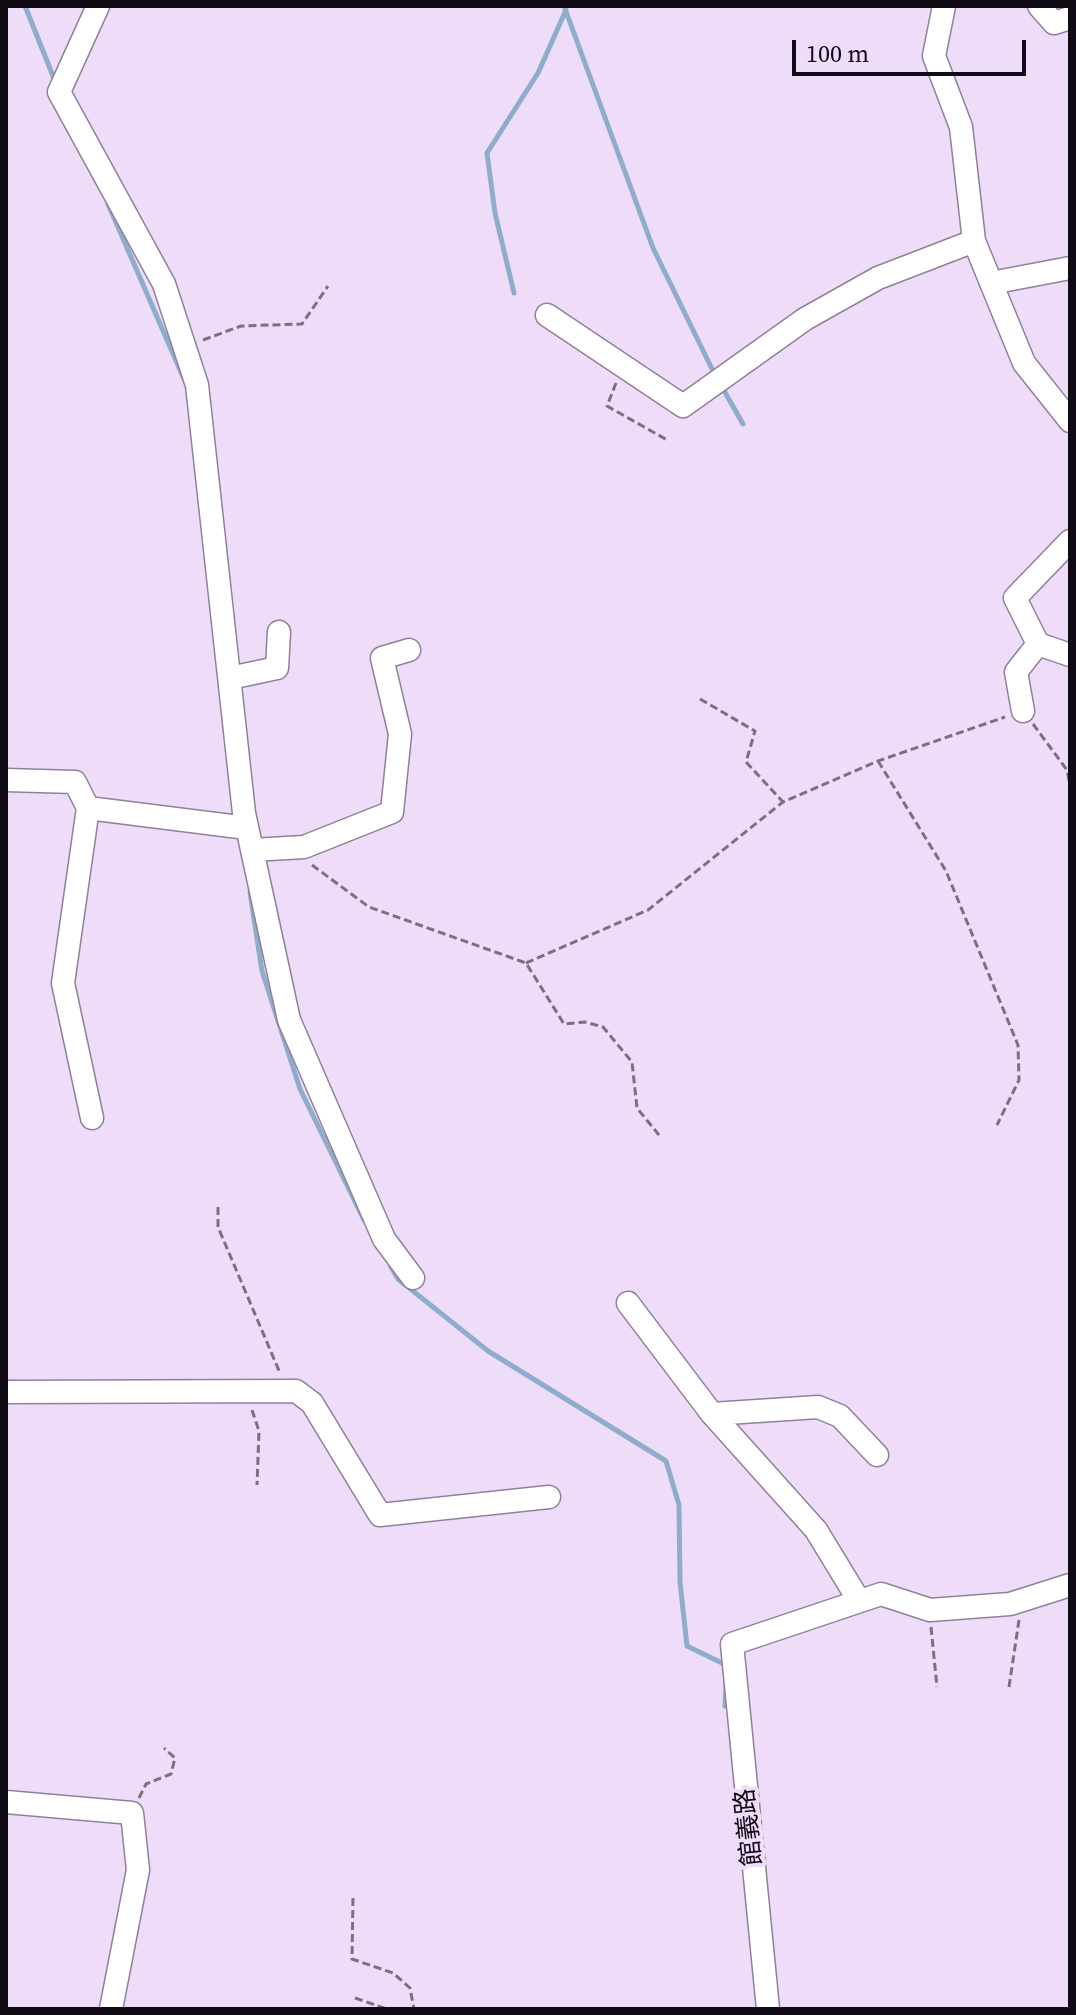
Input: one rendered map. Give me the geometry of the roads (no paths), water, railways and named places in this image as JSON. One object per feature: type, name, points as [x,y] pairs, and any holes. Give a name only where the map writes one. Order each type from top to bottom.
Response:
[{"type":"street","points":[[98,6],[59,92],[164,284],[197,385],[250,839],[289,1020],[384,1239],[413,1278]]},
{"type":"street","points":[[944,6],[934,56],[961,127],[974,241],[1024,363],[1070,421]]},
{"type":"street","points":[[1039,6],[1054,23],[1070,18]]},
{"type":"street","points":[[547,315],[683,406],[805,319],[841,298],[878,278],[974,241]]},
{"type":"street","points":[[991,283],[1070,268]]},
{"type":"street","points":[[1070,541],[1015,598],[1038,644],[1070,655]]},
{"type":"street","points":[[230,678],[277,668],[279,632]]},
{"type":"street","points":[[1023,711],[1016,672],[1038,644]]},
{"type":"street","points":[[88,808],[289,848],[304,847],[392,812],[400,734],[382,658],[409,650]]},
{"type":"street","points":[[6,780],[75,782],[88,808],[63,983],[92,1118]]},
{"type":"street","points":[[628,1303],[712,1414],[816,1530],[858,1599],[881,1594],[930,1610],[1020,1601],[1070,1585]]},
{"type":"street","points":[[6,1392],[296,1391],[312,1403],[380,1515],[549,1497]]},
{"type":"street","points":[[712,1414],[818,1407],[840,1416],[877,1455]]},
{"type":"street","name":"館義路","points":[[768,2009],[732,1644],[858,1599]]},
{"type":"street","points":[[6,1802],[132,1813],[138,1870],[111,2009]]},
{"type":"waterway","points":[[25,6],[55,81]]},
{"type":"waterway","points":[[564,6],[653,248],[715,375]]},
{"type":"waterway","points":[[514,293],[495,213],[487,153],[538,73],[566,10]]},
{"type":"waterway","points":[[108,204],[184,379]]},
{"type":"waterway","points":[[722,387],[743,424]]},
{"type":"waterway","points":[[250,892],[262,971],[300,1089],[364,1220]]},
{"type":"waterway","points":[[391,1267],[398,1279],[488,1351],[666,1461],[679,1505],[680,1582],[687,1646],[726,1665]]},
{"type":"waterway","points":[[725,1706],[726,1683]]}]
